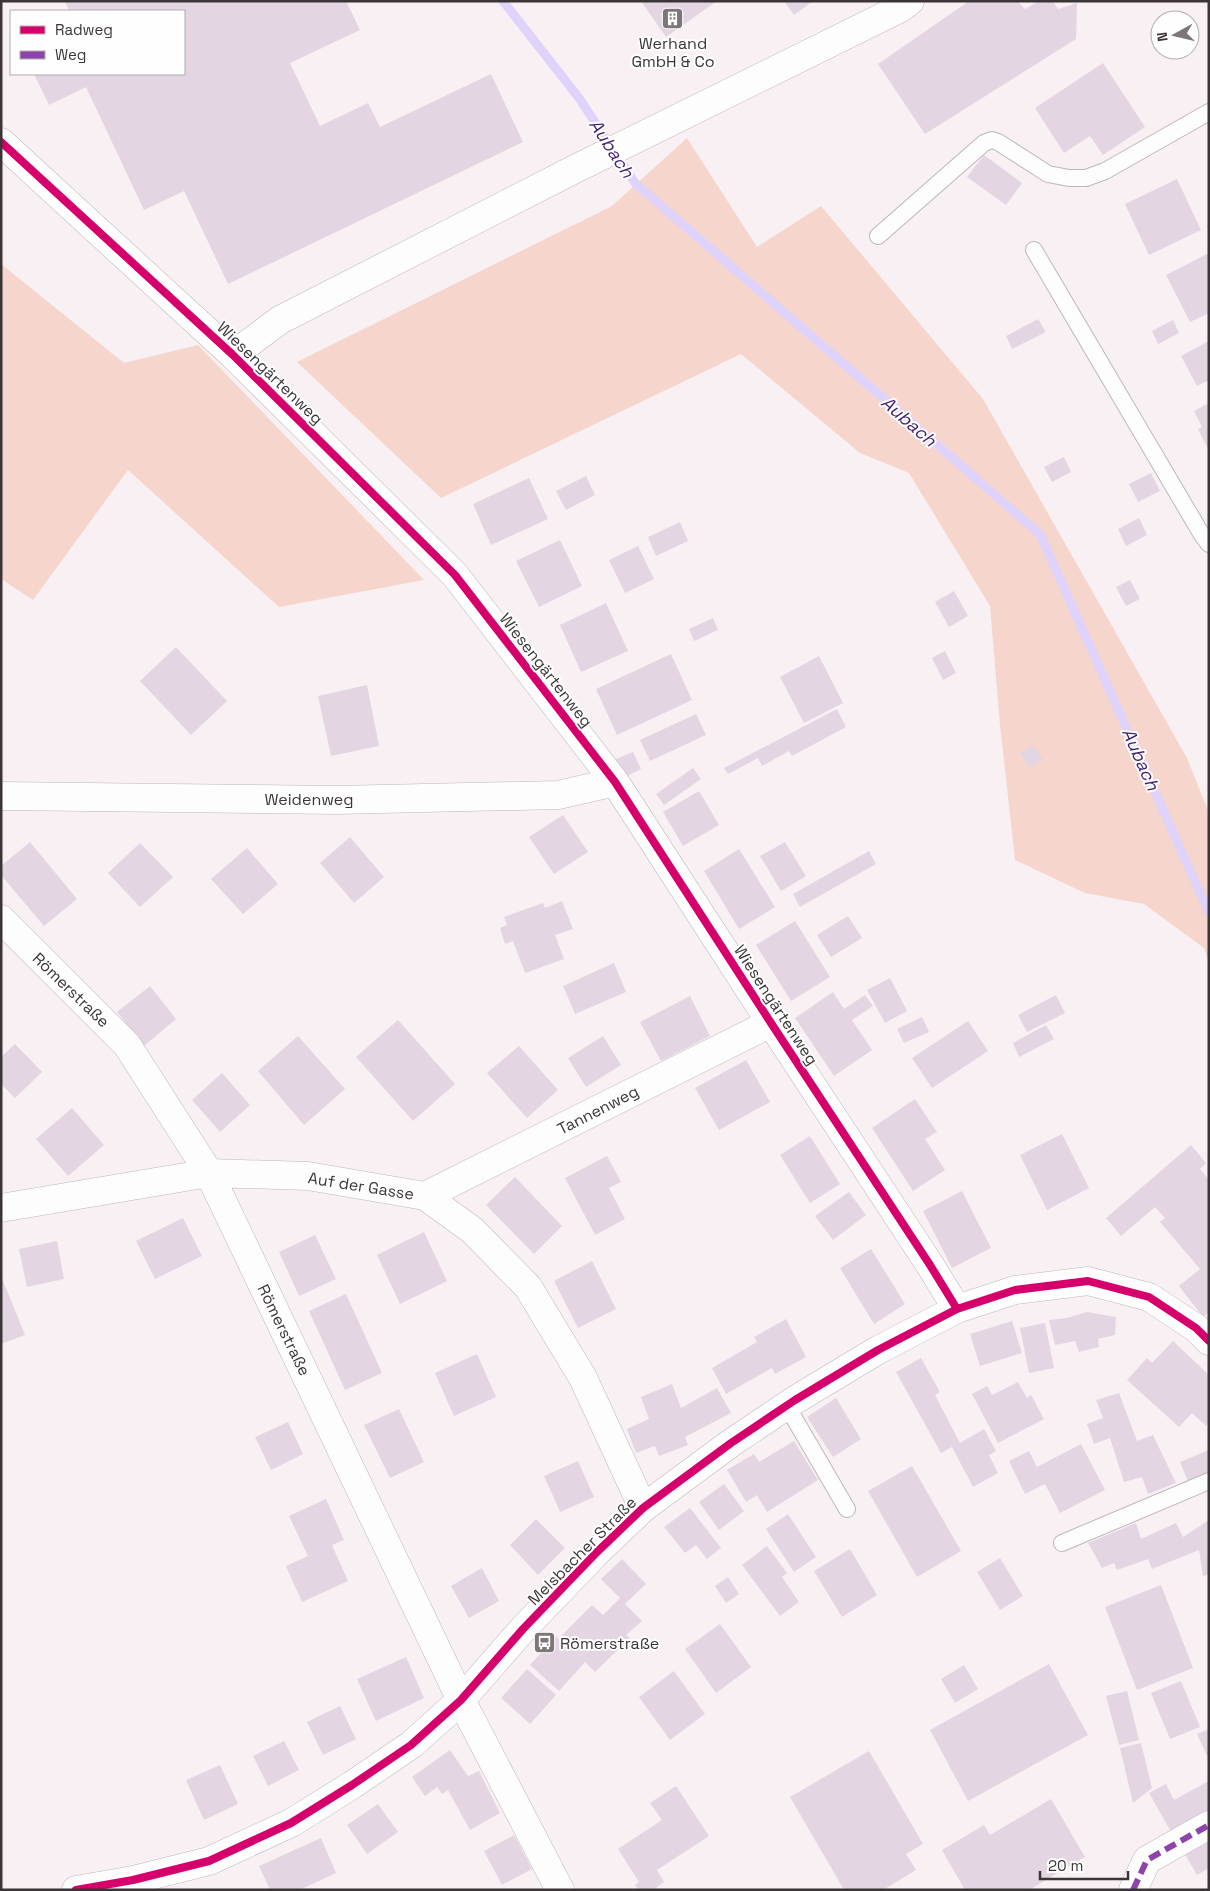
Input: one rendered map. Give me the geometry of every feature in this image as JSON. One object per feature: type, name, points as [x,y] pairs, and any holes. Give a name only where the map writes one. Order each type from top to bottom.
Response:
[{"type":"street","points":[[233,356],[280,320],[575,169],[892,12],[910,1]]},
{"type":"street","name":"Wiesengärtenweg","points":[[1,142],[233,356],[455,575],[616,782],[957,1309]]},
{"type":"street","name":"Weidenweg","points":[[1,796],[337,800],[558,795],[616,782]]},
{"type":"street","name":"Römerstraße","points":[[1,919],[127,1045],[209,1173],[461,1700],[560,1890]]},
{"type":"street","name":"Tannenweg","points":[[425,1196],[771,1023]]},
{"type":"street","name":"Auf der Gasse","points":[[1,1208],[209,1173],[308,1176],[425,1196],[472,1230],[528,1287],[583,1378],[643,1508]]},
{"type":"street","name":"Melsbacher Straße","points":[[76,1890],[133,1880],[209,1861],[291,1823],[411,1745],[461,1700],[523,1629],[596,1552],[643,1508],[731,1443],[787,1406],[878,1350],[957,1309],[1016,1290],[1088,1281],[1149,1297],[1196,1328],[1209,1341]]},
{"type":"street","points":[[1133,1890],[1147,1860],[1209,1825]]},
{"type":"lane","points":[[878,236],[984,143],[992,140],[1048,174],[1069,178],[1086,178],[1105,172],[1209,112]]},
{"type":"lane","points":[[1034,250],[1209,544]]},
{"type":"lane","points":[[787,1406],[847,1509]]},
{"type":"lane","points":[[1062,1542],[1209,1481]]},
{"type":"shaded area","points":[[687,138],[757,247],[821,206],[983,399],[1187,758],[1209,813],[1209,962],[1204,948],[1144,904],[1085,893],[1015,860],[1000,725],[990,606],[909,473],[860,453],[741,354],[441,498],[297,362],[612,206]]},
{"type":"shaded area","points":[[1,264],[124,363],[198,345],[424,580],[279,607],[128,470],[33,600],[1,579]]},
{"type":"building","points":[[65,1],[346,1],[360,30],[290,63],[320,126],[368,103],[380,127],[491,74],[523,142],[228,284],[184,191],[144,210],[86,87],[49,105],[34,75],[185,75],[185,10],[69,10]]},
{"type":"building","name":"Werhand GmbH & Co","points":[[641,1],[717,1],[666,37]]},
{"type":"building","points":[[784,1],[813,1],[794,15]]},
{"type":"building","points":[[969,1],[1017,1],[1025,9],[1039,1],[1053,1],[1058,9],[1077,3],[1076,39],[925,134],[878,64]]},
{"type":"building","points":[[1103,63],[1145,127],[1103,155],[1090,136],[1064,153],[1035,108]]},
{"type":"building","points":[[984,155],[1022,183],[1006,205],[967,177]]},
{"type":"building","points":[[1177,179],[1201,230],[1149,255],[1125,204]]},
{"type":"building","points":[[1209,253],[1209,313],[1190,322],[1166,275]]},
{"type":"building","points":[[1038,319],[1046,332],[1012,349],[1006,336]]},
{"type":"building","points":[[1173,320],[1179,333],[1158,344],[1152,331]]},
{"type":"building","points":[[1209,341],[1209,380],[1197,386],[1181,356]]},
{"type":"building","points":[[1209,403],[1209,451],[1198,429],[1202,427],[1194,411]]},
{"type":"building","points":[[1064,457],[1071,472],[1052,482],[1044,467]]},
{"type":"building","points":[[1151,473],[1160,491],[1138,502],[1129,484]]},
{"type":"building","points":[[586,476],[595,495],[566,510],[556,491]]},
{"type":"building","points":[[529,478],[548,519],[491,545],[473,504]]},
{"type":"building","points":[[1139,518],[1147,535],[1126,546],[1118,529]]},
{"type":"building","points":[[680,522],[688,541],[656,556],[648,537]]},
{"type":"building","points":[[560,540],[582,586],[539,607],[516,561]]},
{"type":"building","points":[[638,546],[654,579],[625,593],[609,560]]},
{"type":"building","points":[[1130,580],[1140,599],[1126,606],[1116,587]]},
{"type":"building","points":[[954,591],[968,616],[949,627],[935,602]]},
{"type":"building","points":[[606,603],[628,651],[581,672],[560,625]]},
{"type":"building","points":[[713,618],[718,630],[694,641],[689,629]]},
{"type":"building","points":[[176,647],[227,701],[191,735],[140,681]]},
{"type":"building","points":[[945,651],[956,673],[943,680],[932,658]]},
{"type":"building","points":[[671,654],[692,700],[617,735],[596,689]]},
{"type":"building","points":[[819,656],[843,703],[804,723],[780,677]]},
{"type":"building","points":[[367,685],[379,746],[331,756],[318,696]]},
{"type":"building","points":[[837,709],[846,727],[792,756],[789,751],[762,766],[758,758],[728,774],[724,768]]},
{"type":"building","points":[[696,714],[706,735],[650,761],[640,740]]},
{"type":"building","points":[[1034,745],[1043,759],[1029,768],[1020,753]]},
{"type":"building","points":[[633,752],[641,769],[623,778],[614,760]]},
{"type":"building","points":[[693,768],[701,779],[664,805],[656,794]]},
{"type":"building","points":[[699,791],[719,825],[683,846],[663,812]]},
{"type":"building","points":[[563,815],[588,852],[554,874],[529,837]]},
{"type":"building","points":[[350,837],[384,877],[354,903],[320,863]]},
{"type":"building","points":[[30,842],[77,899],[44,926],[1,875],[1,866]]},
{"type":"building","points":[[785,842],[806,876],[781,891],[760,856]]},
{"type":"building","points":[[140,843],[173,877],[140,907],[108,873]]},
{"type":"building","points":[[247,848],[278,884],[243,914],[211,879]]},
{"type":"building","points":[[739,849],[775,907],[739,929],[704,871]]},
{"type":"building","points":[[869,851],[876,864],[800,907],[793,894]]},
{"type":"building","points":[[562,901],[573,929],[555,935],[564,959],[525,973],[513,941],[505,944],[500,928],[507,925],[504,917],[543,903],[545,908]]},
{"type":"building","points":[[848,916],[862,938],[831,957],[817,935]]},
{"type":"building","points":[[795,921],[830,977],[791,1001],[756,945]]},
{"type":"building","points":[[614,963],[626,992],[575,1014],[563,986]]},
{"type":"building","points":[[890,978],[907,1011],[885,1023],[867,990]]},
{"type":"building","points":[[150,986],[176,1019],[144,1046],[117,1012]]},
{"type":"building","points":[[833,992],[844,1009],[865,995],[873,1006],[852,1020],[872,1050],[834,1076],[795,1018]]},
{"type":"building","points":[[1056,995],[1065,1013],[1027,1032],[1018,1015]]},
{"type":"building","points":[[690,996],[710,1036],[661,1061],[640,1022]]},
{"type":"building","points":[[922,1017],[929,1032],[904,1043],[897,1029]]},
{"type":"building","points":[[398,1020],[455,1084],[413,1121],[356,1057]]},
{"type":"building","points":[[968,1021],[988,1051],[932,1088],[912,1058]]},
{"type":"building","points":[[1046,1025],[1054,1039],[1019,1057],[1013,1043]]},
{"type":"building","points":[[298,1036],[345,1089],[304,1125],[258,1071]]},
{"type":"building","points":[[603,1036],[621,1065],[586,1087],[568,1058]]},
{"type":"building","points":[[15,1044],[42,1072],[15,1098],[1,1084],[1,1057]]},
{"type":"building","points":[[519,1046],[558,1090],[527,1118],[487,1073]]},
{"type":"building","points":[[746,1060],[770,1102],[719,1130],[695,1088]]},
{"type":"building","points":[[222,1073],[250,1105],[220,1132],[192,1100]]},
{"type":"building","points":[[915,1099],[937,1132],[925,1139],[945,1170],[913,1191],[872,1128]]},
{"type":"building","points":[[72,1108],[104,1145],[68,1176],[36,1139]]},
{"type":"building","points":[[1062,1134],[1089,1188],[1047,1210],[1020,1155]]},
{"type":"building","points":[[810,1136],[840,1184],[810,1203],[780,1155]]},
{"type":"building","points":[[1191,1145],[1206,1163],[1200,1169],[1209,1180],[1209,1312],[1203,1317],[1179,1286],[1200,1269],[1160,1222],[1165,1218],[1155,1207],[1121,1236],[1106,1218]]},
{"type":"building","points":[[607,1156],[621,1182],[609,1188],[625,1219],[595,1235],[565,1178]]},
{"type":"building","points":[[515,1177],[562,1226],[534,1254],[486,1205]]},
{"type":"building","points":[[962,1191],[991,1248],[952,1268],[923,1211]]},
{"type":"building","points":[[849,1192],[866,1215],[833,1240],[815,1216]]},
{"type":"building","points":[[183,1218],[202,1256],[155,1279],[136,1241]]},
{"type":"building","points":[[424,1232],[447,1281],[400,1304],[377,1255]]},
{"type":"building","points":[[315,1235],[336,1279],[299,1296],[279,1252]]},
{"type":"building","points":[[57,1241],[64,1279],[27,1287],[19,1249]]},
{"type":"building","points":[[871,1249],[905,1304],[874,1324],[840,1268]]},
{"type":"building","points":[[592,1261],[616,1309],[578,1328],[554,1281]]},
{"type":"building","points":[[1,1276],[25,1335],[1,1344]]},
{"type":"building","points":[[346,1294],[382,1373],[345,1390],[309,1311]]},
{"type":"building","points":[[1087,1312],[1116,1317],[1115,1335],[1098,1339],[1099,1347],[1079,1352],[1075,1341],[1055,1345],[1049,1320],[1067,1318]]},
{"type":"building","points":[[786,1319],[806,1357],[775,1374],[772,1368],[726,1394],[712,1368],[757,1342],[754,1337]]},
{"type":"building","points":[[1012,1321],[1022,1353],[980,1366],[970,1334]]},
{"type":"building","points":[[1045,1323],[1054,1368],[1029,1373],[1020,1328]]},
{"type":"building","points":[[1173,1341],[1209,1375],[1209,1423],[1206,1426],[1192,1413],[1179,1427],[1127,1380],[1147,1358],[1152,1363]]},
{"type":"building","points":[[477,1354],[496,1397],[454,1416],[435,1373]]},
{"type":"building","points":[[921,1358],[940,1392],[935,1395],[960,1443],[984,1429],[996,1451],[989,1455],[998,1473],[973,1487],[952,1447],[941,1453],[896,1372]]},
{"type":"building","points":[[1018,1382],[1027,1398],[1031,1395],[1044,1419],[998,1443],[972,1394],[987,1386],[992,1395]]},
{"type":"building","points":[[672,1384],[681,1408],[717,1388],[731,1413],[685,1437],[688,1445],[659,1456],[655,1446],[636,1453],[627,1429],[649,1419],[641,1397]]},
{"type":"building","points":[[1119,1393],[1137,1441],[1153,1435],[1176,1483],[1148,1494],[1142,1477],[1124,1482],[1110,1438],[1094,1444],[1087,1424],[1103,1418],[1096,1400]]},
{"type":"building","points":[[836,1398],[861,1439],[833,1457],[807,1417]]},
{"type":"building","points":[[399,1409],[424,1462],[390,1478],[364,1425]]},
{"type":"building","points":[[288,1422],[303,1454],[271,1470],[255,1437]]},
{"type":"building","points":[[794,1441],[818,1480],[767,1512],[757,1495],[746,1502],[727,1470],[754,1454],[759,1462]]},
{"type":"building","points":[[1081,1444],[1105,1490],[1060,1513],[1045,1484],[1025,1494],[1009,1461],[1029,1451],[1037,1467]]},
{"type":"building","points":[[1209,1450],[1209,1478],[1190,1486],[1180,1462]]},
{"type":"building","points":[[578,1461],[594,1497],[560,1512],[544,1476]]},
{"type":"building","points":[[912,1466],[961,1551],[917,1577],[868,1491]]},
{"type":"building","points":[[724,1484],[744,1511],[719,1530],[699,1502]]},
{"type":"building","points":[[326,1499],[344,1540],[332,1545],[348,1581],[302,1602],[286,1566],[308,1556],[289,1516]]},
{"type":"building","points":[[690,1508],[721,1548],[707,1559],[696,1545],[685,1553],[664,1527]]},
{"type":"building","points":[[788,1514],[816,1557],[794,1572],[766,1529]]},
{"type":"building","points":[[536,1519],[565,1548],[538,1575],[510,1545]]},
{"type":"building","points":[[1209,1520],[1209,1574],[1203,1576],[1199,1550],[1152,1569],[1148,1559],[1117,1570],[1114,1563],[1102,1568],[1088,1543],[1136,1523],[1141,1539],[1176,1523],[1183,1537]]},
{"type":"building","points":[[767,1546],[787,1573],[782,1577],[799,1602],[780,1616],[742,1565]]},
{"type":"building","points":[[850,1549],[877,1595],[842,1617],[814,1571]]},
{"type":"building","points":[[1000,1558],[1023,1596],[1000,1610],[977,1572]]},
{"type":"building","points":[[622,1559],[646,1584],[625,1604],[642,1621],[626,1635],[630,1638],[595,1672],[585,1662],[559,1691],[530,1665],[556,1636],[558,1639],[592,1605],[603,1615],[620,1598],[601,1579]]},
{"type":"building","points":[[482,1568],[499,1601],[469,1618],[451,1586]]},
{"type":"building","points":[[728,1577],[739,1594],[726,1603],[715,1586]]},
{"type":"building","points":[[1161,1585],[1193,1668],[1137,1690],[1105,1607]]},
{"type":"building","points":[[720,1624],[751,1667],[716,1693],[685,1649]]},
{"type":"building","points":[[406,1657],[424,1698],[376,1721],[357,1679]]},
{"type":"building","points":[[1049,1664],[1088,1735],[968,1801],[930,1730]]},
{"type":"building","points":[[964,1665],[978,1689],[955,1703],[941,1679]]},
{"type":"building","points":[[527,1669],[556,1695],[530,1724],[501,1698]]},
{"type":"building","points":[[674,1671],[705,1714],[670,1740],[639,1697]]},
{"type":"building","points":[[1181,1681],[1200,1727],[1170,1739],[1151,1693]]},
{"type":"building","points":[[1127,1691],[1139,1740],[1119,1745],[1106,1696]]},
{"type":"building","points":[[340,1706],[356,1739],[323,1755],[307,1722]]},
{"type":"building","points":[[1209,1729],[1209,1760],[1197,1734]]},
{"type":"building","points":[[284,1741],[299,1770],[268,1786],[253,1756]]},
{"type":"building","points":[[1141,1743],[1152,1788],[1133,1803],[1120,1748]]},
{"type":"building","points":[[450,1750],[468,1776],[479,1771],[500,1813],[470,1830],[448,1790],[442,1794],[437,1787],[425,1796],[412,1777]]},
{"type":"building","points":[[869,1751],[923,1844],[906,1854],[916,1870],[883,1890],[844,1890],[790,1797]]},
{"type":"building","points":[[220,1765],[238,1804],[204,1820],[186,1780]]},
{"type":"building","points":[[1209,1781],[1209,1818],[1174,1837],[1149,1793],[1166,1784],[1174,1800]]},
{"type":"building","points":[[676,1786],[709,1836],[657,1870],[664,1882],[653,1890],[639,1890],[635,1885],[639,1882],[618,1849],[662,1820],[650,1803]]},
{"type":"building","points":[[1051,1799],[1085,1857],[1029,1890],[965,1890],[942,1850],[984,1825],[990,1835]]},
{"type":"building","points":[[378,1804],[398,1832],[367,1854],[347,1825]]},
{"type":"building","points":[[1209,1833],[1209,1868],[1197,1875],[1182,1849]]},
{"type":"building","points":[[514,1835],[532,1869],[502,1885],[484,1851]]},
{"type":"building","points":[[321,1838],[336,1873],[299,1890],[270,1890],[259,1866]]},
{"type":"waterway","name":"Aubach","points":[[503,1],[579,98],[635,183],[1040,534],[1209,913]]},
{"type":"marked path","points":[[1133,1890],[1147,1860],[1209,1825]]},
{"type":"cycle path","points":[[1,142],[233,355],[455,575],[615,782],[957,1309]]},
{"type":"cycle path","points":[[76,1890],[133,1880],[209,1861],[291,1823],[352,1785],[411,1745],[461,1700],[523,1629],[597,1552],[643,1508],[731,1443],[795,1400],[878,1350],[957,1309],[1015,1290],[1088,1281],[1149,1297],[1196,1328],[1209,1341]]},
{"type":"place","name":"Werhand GmbH & Co","points":[[673,19]]},
{"type":"place","name":"Römerstraße","points":[[544,1643]]}]
